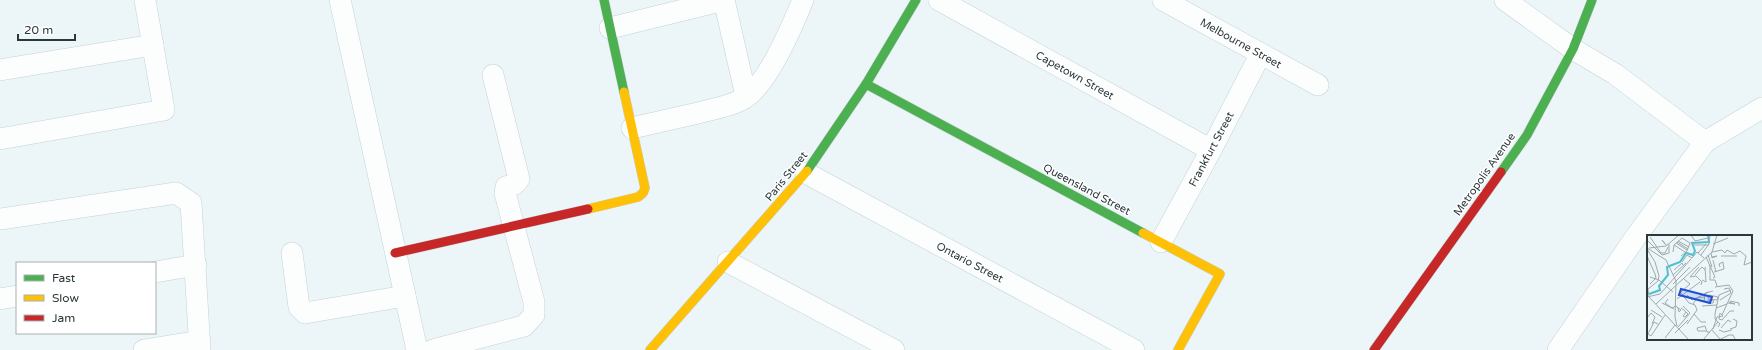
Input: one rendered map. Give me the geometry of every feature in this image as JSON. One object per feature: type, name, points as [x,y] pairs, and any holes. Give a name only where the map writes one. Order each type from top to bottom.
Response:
[{"type":"street","points":[[0,139],[164,110],[145,0]]},
{"type":"street","points":[[340,0],[417,350]]},
{"type":"street","points":[[395,253],[638,197],[643,193],[645,188],[604,0]]},
{"type":"street","points":[[610,28],[724,0],[746,96]]},
{"type":"street","points":[[632,128],[721,107],[743,100],[758,85],[767,72],[789,33],[804,0]]},
{"type":"street","name":"Paris Street","points":[[657,348],[728,262],[806,173],[866,84],[916,0]]},
{"type":"street","name":"Capetown Street","points":[[939,0],[1211,150]]},
{"type":"street","name":"Melbourne Street","points":[[1163,0],[1260,55],[1318,85]]},
{"type":"street","points":[[1505,0],[1573,49],[1615,74],[1705,142]]},
{"type":"street","name":"Metropolis Avenue","points":[[1374,350],[1526,135],[1573,49],[1592,0]]},
{"type":"street","points":[[0,70],[153,45]]},
{"type":"street","name":"Frankfurt Street","points":[[1161,242],[1260,55]]},
{"type":"street","points":[[433,350],[524,326],[534,315],[534,302],[515,226],[504,192],[506,187],[515,184],[519,179],[493,75]]},
{"type":"street","name":"Queensland Street","points":[[866,84],[1220,274],[1178,350]]},
{"type":"street","points":[[1558,350],[1635,238],[1705,142],[1762,108]]},
{"type":"street","name":"Ontario Street","points":[[806,173],[1134,350]]},
{"type":"street","points":[[0,219],[176,194],[192,203],[200,346],[144,350]]},
{"type":"street","points":[[292,253],[299,307],[305,313],[405,296]]},
{"type":"street","points":[[728,262],[894,350]]},
{"type":"street","points":[[156,272],[196,265]]},
{"type":"street","points":[[0,299],[16,296]]},
{"type":"traffic: fast","points":[[604,0],[624,92]]},
{"type":"traffic: fast","points":[[807,171],[866,84],[916,0]]},
{"type":"traffic: fast","points":[[1501,172],[1527,135],[1573,49],[1592,0]]},
{"type":"traffic: fast","points":[[866,84],[1143,233]]},
{"type":"traffic: slow","points":[[588,209],[638,197],[643,193],[645,188],[624,92]]},
{"type":"traffic: slow","points":[[650,350],[807,171]]},
{"type":"traffic: slow","points":[[1143,233],[1220,274],[1178,350]]},
{"type":"traffic: jam","points":[[1374,350],[1501,172]]},
{"type":"traffic: jam","points":[[395,253],[588,209]]}]
